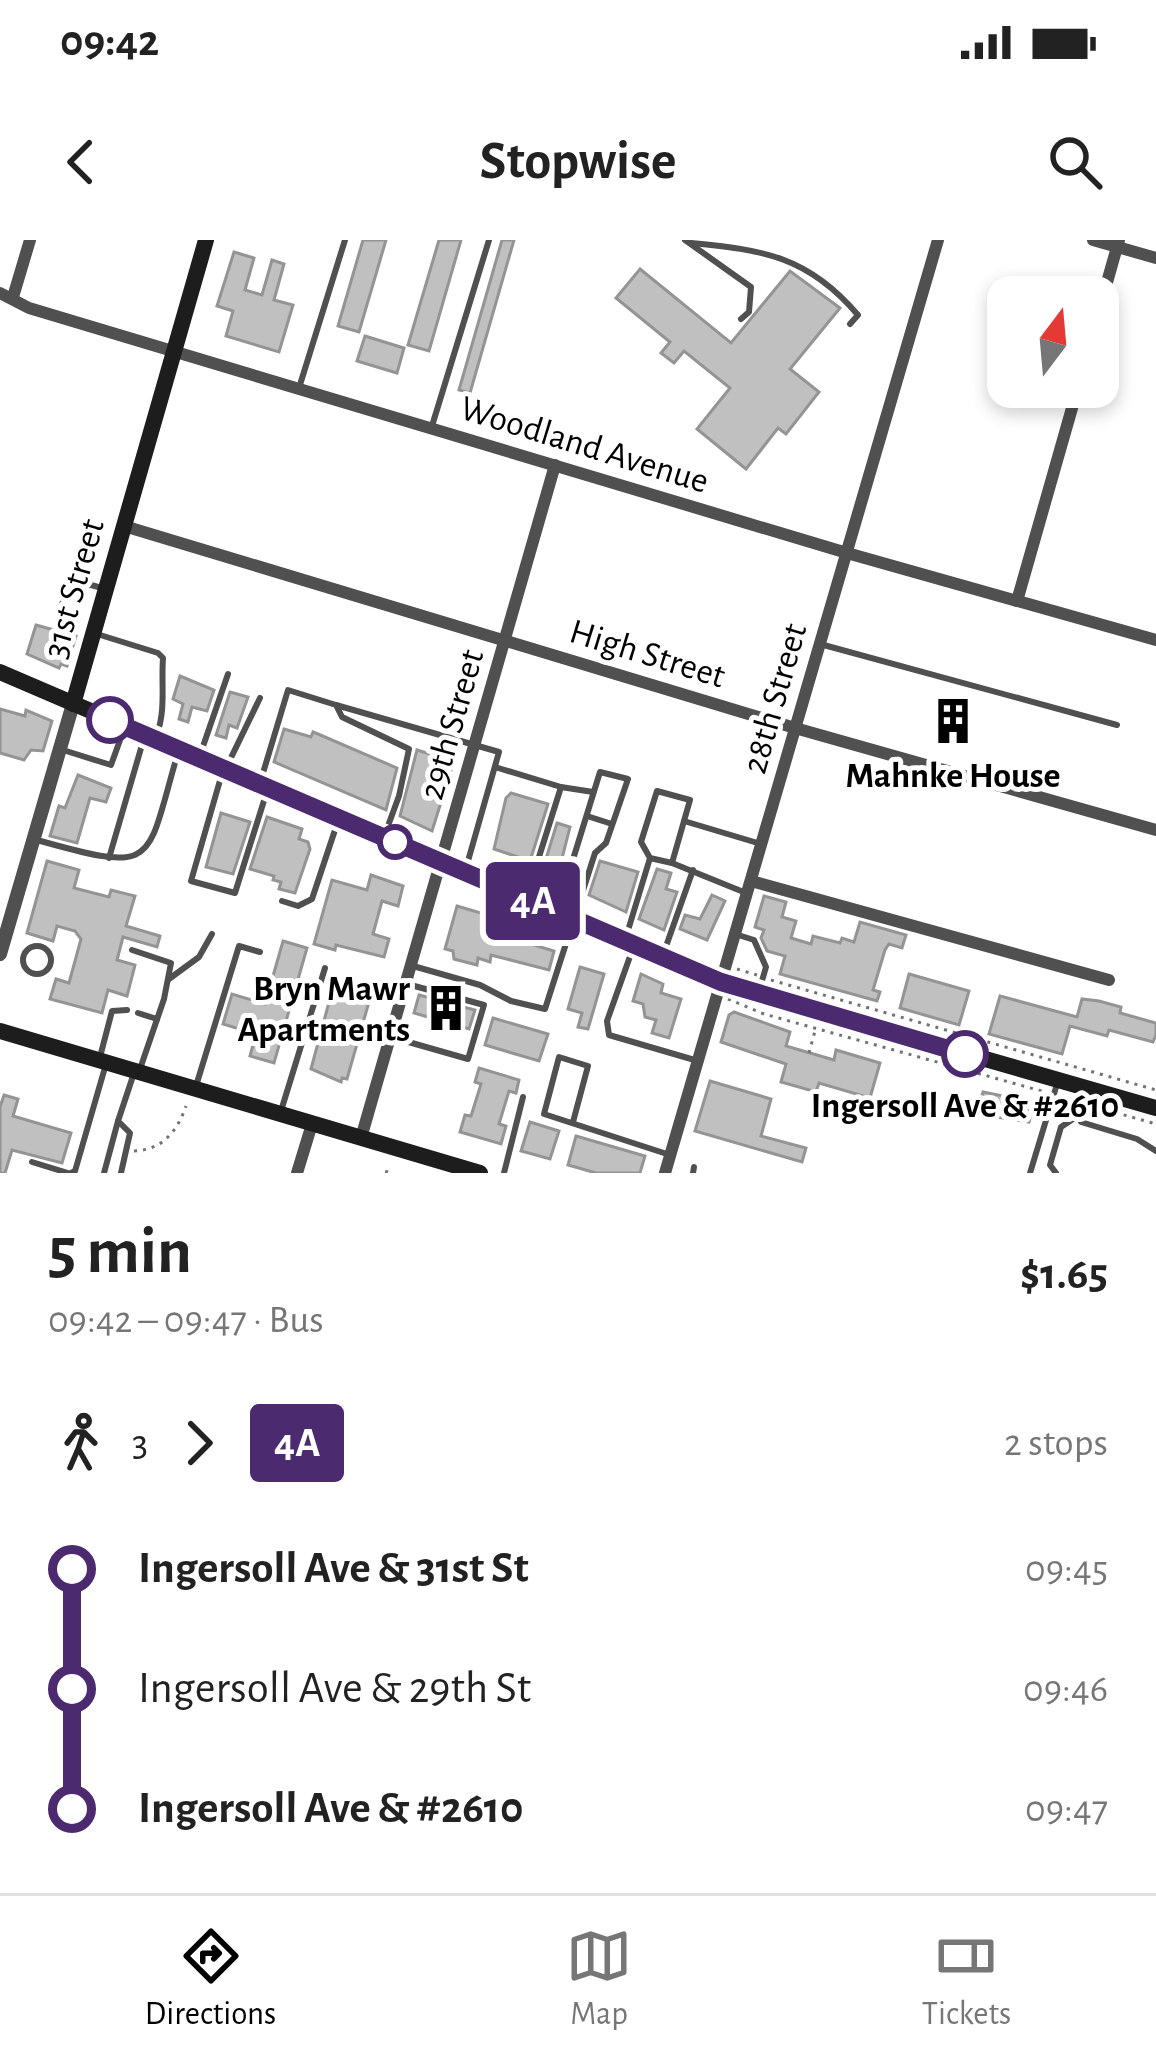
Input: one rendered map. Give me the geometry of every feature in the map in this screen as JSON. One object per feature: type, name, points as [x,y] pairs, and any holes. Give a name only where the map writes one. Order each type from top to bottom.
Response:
[{"type":"main road","name":"31st Street","points":[[73,704],[206,240]]},
{"type":"main road","points":[[0,672],[721,982],[760,986],[818,1021],[1082,1095],[1156,1108]]},
{"type":"main road","points":[[0,1031],[362,1138],[439,1167],[479,1173]]},
{"type":"street","points":[[7,295],[30,240]]},
{"type":"street","name":"28th Street","points":[[665,1173],[938,240]]},
{"type":"street","points":[[1093,240],[1118,243],[1156,258]]},
{"type":"street","points":[[1109,276],[1118,243]]},
{"type":"street","name":"Woodland Avenue","points":[[7,295],[29,308],[847,553],[1156,640]]},
{"type":"street","points":[[1017,601],[1072,408]]},
{"type":"street","name":"29th Street","points":[[362,1138],[555,465]]},
{"type":"street","name":"High Street","points":[[124,526],[795,728],[1156,830]]},
{"type":"street","name":"31st Street","points":[[0,954],[73,704]]},
{"type":"street","points":[[749,887],[1109,980]]},
{"type":"street","points":[[297,1173],[312,1124]]},
{"type":"lane","points":[[299,388],[345,240]]},
{"type":"lane","points":[[431,428],[488,240]]},
{"type":"lane","points":[[688,242],[751,286],[749,312],[741,319]]},
{"type":"lane","points":[[688,242],[781,255],[841,295],[858,315],[850,324]]},
{"type":"lane","points":[[58,619],[69,579],[106,589]]},
{"type":"lane","points":[[93,633],[163,658],[160,699],[165,711],[150,737],[109,860]]},
{"type":"lane","points":[[820,644],[1117,725]]},
{"type":"lane","points":[[199,758],[228,674]]},
{"type":"lane","points":[[260,698],[225,769],[191,881],[235,893],[288,690],[500,752],[465,872]]},
{"type":"lane","points":[[336,705],[342,717],[409,749],[384,837]]},
{"type":"lane","points":[[60,749],[111,765],[125,726]]},
{"type":"lane","points":[[34,839],[109,860],[138,856],[152,842],[179,749]]},
{"type":"lane","points":[[495,767],[594,792]]},
{"type":"lane","points":[[412,965],[544,1009],[586,816],[601,772],[628,779],[606,843],[595,853],[566,915]]},
{"type":"lane","points":[[526,898],[561,787]]},
{"type":"lane","points":[[672,863],[690,800],[657,791],[641,842],[650,858],[607,1021],[608,1035],[698,1061]]},
{"type":"lane","points":[[586,816],[612,825]]},
{"type":"lane","points":[[282,901],[298,905],[311,899],[339,818]]},
{"type":"lane","points":[[684,821],[762,844]]},
{"type":"lane","points":[[650,858],[749,887]]},
{"type":"lane","points":[[662,957],[693,870]]},
{"type":"lane","points":[[169,979],[199,956],[212,934]]},
{"type":"lane","points":[[735,934],[754,940],[766,967],[760,986]]},
{"type":"lane","points":[[37,946],[50,957],[46,970],[39,974],[23,962],[28,949],[37,946]]},
{"type":"lane","points":[[195,1089],[239,946],[260,952]]},
{"type":"lane","points":[[104,1173],[169,979],[171,963],[132,950]]},
{"type":"lane","points":[[280,1114],[325,968]]},
{"type":"lane","points":[[391,1037],[468,1059],[484,1006],[406,984]]},
{"type":"lane","points":[[32,1162],[75,1171],[112,1011],[127,1010]]},
{"type":"lane","points":[[138,1013],[157,1019]]},
{"type":"lane","points":[[573,1122],[588,1066],[559,1057],[544,1114],[670,1155]]},
{"type":"lane","points":[[1030,1173],[1056,1088]]},
{"type":"lane","points":[[1082,1095],[1079,1114],[1085,1124],[1137,1139],[1156,1151]]},
{"type":"lane","points":[[503,1173],[523,1096]]},
{"type":"lane","points":[[1056,1173],[1050,1166],[1061,1127],[1079,1114]]},
{"type":"lane","points":[[118,1121],[130,1133],[122,1173]]},
{"type":"path","points":[[746,972],[760,986],[1156,1090]]},
{"type":"path","points":[[729,1002],[818,1021],[1056,1088]]},
{"type":"path","points":[[809,1053],[818,1021]]},
{"type":"path","points":[[1082,1095],[1156,1124]]},
{"type":"path","points":[[128,1151],[147,1153],[160,1146],[179,1126],[186,1106]]},
{"type":"building","points":[[363,240],[386,240],[359,332],[338,326]]},
{"type":"building","points":[[439,240],[461,240],[429,351],[408,345]]},
{"type":"building","points":[[502,240],[514,240],[470,393],[459,390]]},
{"type":"building","points":[[234,252],[254,258],[245,290],[262,295],[272,260],[284,264],[274,300],[293,305],[279,352],[226,336],[233,311],[217,306]]},
{"type":"building","points":[[640,269],[731,343],[790,271],[840,308],[790,369],[819,392],[786,434],[778,428],[746,469],[697,429],[730,388],[684,351],[674,363],[661,353],[670,342],[616,298]]},
{"type":"building","points":[[365,336],[404,348],[397,373],[357,361]]},
{"type":"building","points":[[36,625],[76,636],[67,666],[59,668],[27,654]]},
{"type":"building","points":[[180,676],[214,690],[207,711],[192,707],[188,722],[179,719],[183,704],[173,699]]},
{"type":"building","points":[[230,692],[248,697],[237,728],[229,725],[226,738],[216,735]]},
{"type":"building","points":[[0,709],[25,716],[26,710],[52,721],[43,751],[31,750],[24,760],[0,753]]},
{"type":"building","points":[[284,729],[311,737],[313,732],[397,768],[386,810],[274,762]]},
{"type":"building","points":[[417,750],[454,761],[432,831],[400,816]]},
{"type":"building","points":[[78,775],[111,788],[106,802],[90,798],[77,843],[50,836],[59,806],[65,808]]},
{"type":"building","points":[[511,793],[548,804],[530,861],[494,849]]},
{"type":"building","points":[[221,813],[250,822],[233,874],[206,867]]},
{"type":"building","points":[[267,817],[302,829],[299,839],[308,842],[310,849],[295,893],[279,889],[281,882],[273,880],[274,876],[250,869]]},
{"type":"building","points":[[557,823],[570,827],[556,882],[541,875]]},
{"type":"building","points":[[47,861],[79,870],[74,888],[109,897],[111,890],[135,896],[126,926],[160,936],[157,947],[123,937],[117,960],[135,965],[127,996],[108,990],[102,1013],[50,999],[56,979],[69,983],[81,939],[75,931],[57,926],[53,941],[27,933]]},
{"type":"building","points":[[600,861],[638,872],[626,912],[589,895]]},
{"type":"building","points":[[657,869],[671,873],[666,889],[677,892],[664,930],[639,919]]},
{"type":"building","points":[[371,875],[403,886],[398,906],[382,901],[373,934],[389,939],[384,957],[314,944],[332,880],[367,890]]},
{"type":"building","points":[[712,895],[725,901],[707,940],[680,929],[685,915],[700,919]]},
{"type":"building","points":[[764,896],[786,902],[782,917],[796,921],[791,938],[811,944],[813,936],[854,942],[860,922],[906,935],[902,948],[889,944],[885,950],[873,990],[880,992],[877,1001],[780,974],[785,956],[767,951],[761,938],[764,930],[755,927]]},
{"type":"building","points":[[457,906],[501,919],[497,934],[554,951],[549,970],[491,955],[490,962],[478,958],[477,965],[454,959],[453,951],[445,949]]},
{"type":"building","points":[[283,941],[307,948],[274,1063],[250,1056],[256,1034],[223,1024],[232,994],[265,1004]]},
{"type":"building","points":[[580,967],[604,974],[588,1029],[578,1027],[582,1013],[568,1009]]},
{"type":"building","points":[[641,974],[663,984],[661,993],[681,999],[669,1038],[652,1033],[656,1020],[645,1017],[643,1004],[633,1001]]},
{"type":"building","points":[[909,974],[969,991],[959,1025],[900,1008]]},
{"type":"building","points":[[339,988],[365,995],[369,1002],[347,1079],[341,1082],[311,1069],[332,991],[338,993]]},
{"type":"building","name":"Bryn Mawr Apartments","points":[[419,995],[475,1010],[469,1029],[414,1013]]},
{"type":"building","points":[[1000,996],[1077,1017],[1082,999],[1099,1001],[1121,1007],[1120,1013],[1156,1023],[1156,1035],[1153,1042],[1070,1026],[1062,1054],[989,1034]]},
{"type":"building","points":[[734,1012],[790,1032],[786,1046],[834,1060],[836,1050],[880,1063],[870,1098],[819,1083],[816,1092],[781,1082],[786,1064],[721,1042]]},
{"type":"building","points":[[493,1018],[548,1034],[539,1061],[485,1045]]},
{"type":"building","points":[[479,1068],[519,1080],[516,1093],[509,1091],[499,1124],[506,1126],[501,1144],[460,1132],[465,1115],[471,1116],[481,1084],[475,1082]]},
{"type":"building","points":[[710,1081],[771,1099],[761,1136],[806,1148],[802,1162],[695,1131]]},
{"type":"building","points":[[983,1092],[1023,1100],[1021,1107],[1032,1110],[1029,1122],[976,1114]]},
{"type":"building","points":[[4,1095],[18,1099],[13,1116],[71,1133],[62,1163],[12,1150],[5,1173],[0,1173]]},
{"type":"building","points":[[530,1122],[559,1131],[550,1159],[521,1151]]},
{"type":"building","points":[[576,1136],[645,1156],[640,1173],[596,1173],[568,1165]]},
{"type":"bus line","name":"4A","points":[[110,720],[721,982],[965,1054]]},
{"type":"place","name":"Mahnke House","points":[[953,721]]},
{"type":"place","name":"Bryn Mawr Apartments","points":[[446,1008]]},
{"type":"place","name":"Ingersoll Ave & #2610","points":[[965,1054]]}]
